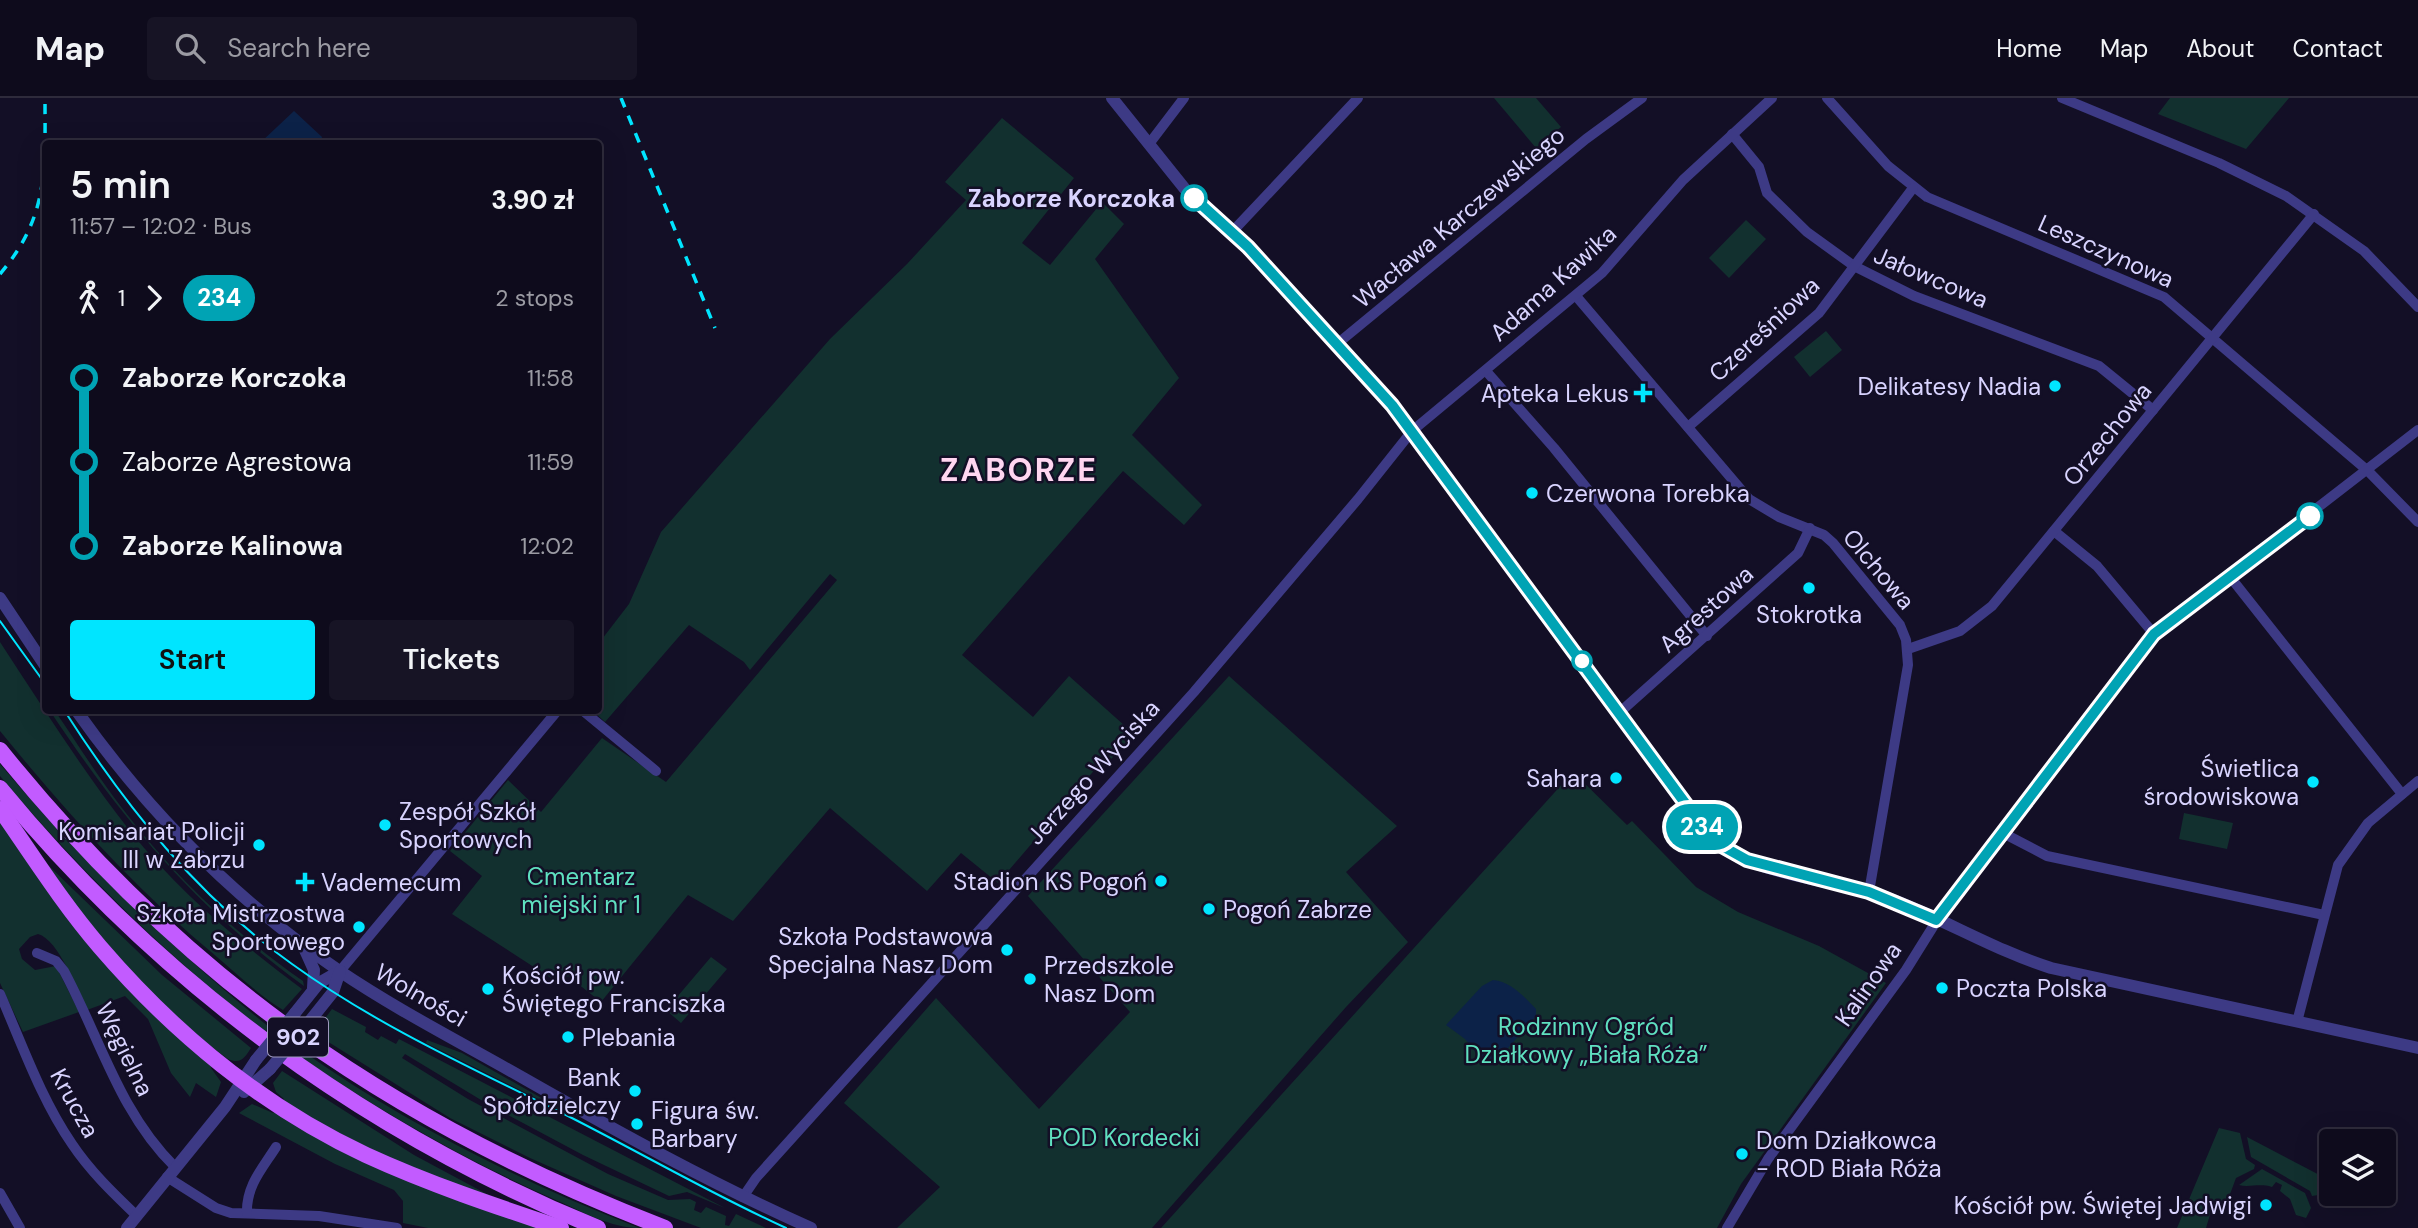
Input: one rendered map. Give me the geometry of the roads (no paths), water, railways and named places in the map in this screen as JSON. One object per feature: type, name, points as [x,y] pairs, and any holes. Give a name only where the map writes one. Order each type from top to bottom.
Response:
[{"type":"main road","name":"902","points":[[0,750],[66,827],[141,906],[199,958],[292,1033],[435,1123],[506,1160],[665,1228]]},
{"type":"main road","name":"902","points":[[0,788],[102,902],[198,989],[277,1053],[416,1142],[598,1228]]},
{"type":"main road","points":[[0,808],[100,946],[172,1022],[246,1083],[301,1120],[364,1154],[426,1181],[561,1228]]},
{"type":"street","points":[[1149,144],[1184,98]]},
{"type":"street","points":[[1232,232],[1358,98]]},
{"type":"street","name":"Wacława Karczewskiego","points":[[1337,345],[1586,139],[1642,98]]},
{"type":"street","name":"Adama Kawika","points":[[1412,431],[1602,273],[1683,180],[1772,98]]},
{"type":"street","name":"Leszczynowa","points":[[1827,98],[1913,188],[1944,205],[2154,291],[2213,337],[2368,471],[2418,522]]},
{"type":"street","points":[[2062,98],[2258,180],[2314,214],[2364,251],[2418,307]]},
{"type":"street","points":[[1116,100],[1192,196],[1232,232],[1412,431],[1701,826],[1726,851],[1758,864],[1869,892],[1999,950],[2051,968],[2418,1048]]},
{"type":"street","name":"Jałowcowa","points":[[1731,134],[1759,167],[1767,193],[1807,232],[1854,266],[1914,296],[2099,366],[2153,410]]},
{"type":"street","name":"Czereśniowa","points":[[1688,427],[1819,313],[1913,188]]},
{"type":"street","name":"Orzechowa","points":[[1908,649],[1936,642],[1982,617],[2314,214]]},
{"type":"street","name":"Olchowa","points":[[1576,296],[1749,499],[1780,517],[1810,528],[1833,543],[1900,625],[1908,649],[1905,686],[1869,892]]},
{"type":"street","points":[[1486,371],[1554,448],[1707,636]]},
{"type":"street","name":"Kalinowa","points":[[1727,1228],[1762,1169],[1906,970],[1936,920],[2154,634],[2231,578],[2418,430]]},
{"type":"street","name":"Jerzego Wyciska","points":[[743,1197],[751,1183],[1194,692],[1358,499],[1412,431]]},
{"type":"street","name":"Agrestowa","points":[[1619,713],[1798,554],[1810,528]]},
{"type":"street","points":[[2054,531],[2096,566],[2154,634]]},
{"type":"street","points":[[2231,578],[2402,794]]},
{"type":"street","points":[[0,598],[42,661]]},
{"type":"street","name":"Wolności","points":[[79,714],[129,781],[178,837],[262,913],[301,944],[363,986],[598,1122],[743,1197],[811,1228]]},
{"type":"street","points":[[127,1228],[246,1083],[270,1069],[309,1023],[333,992],[340,971],[555,714]]},
{"type":"street","points":[[587,714],[656,771]]},
{"type":"street","points":[[2297,1022],[2338,865],[2352,841],[2368,823],[2418,781]]},
{"type":"street","points":[[2001,832],[2048,856],[2325,915]]},
{"type":"street","points":[[301,944],[314,970],[312,992]]},
{"type":"street","name":"Węgielna","points":[[37,953],[56,961],[64,971],[120,1092],[171,1172],[216,1209],[319,1216],[397,1228]]},
{"type":"street","points":[[246,1083],[256,1059],[312,992],[328,976],[340,971]]},
{"type":"street","points":[[333,992],[343,987],[363,986]]},
{"type":"street","name":"Krucza","points":[[0,994],[45,1097],[71,1143],[98,1178],[137,1216]]},
{"type":"street","points":[[247,1213],[246,1197],[276,1147]]},
{"type":"street","points":[[0,1193],[20,1228]]},
{"type":"street","points":[[319,1216],[319,1228]]},
{"type":"water","points":[[294,111],[322,137],[322,140],[263,140]]},
{"type":"water","points":[[1493,980],[1512,987],[1536,1009],[1536,1016],[1494,1064],[1478,1055],[1465,1039],[1446,1025],[1482,986]]},
{"type":"tram line","points":[[0,621],[42,679]]},
{"type":"tram line","points":[[67,714],[113,781],[166,848],[225,910],[292,964],[356,1006],[423,1044],[786,1228]]},
{"type":"railway","points":[[45,98],[45,140]]},
{"type":"railway","points":[[621,98],[715,328]]},
{"type":"railway","points":[[0,274],[28,232],[42,184]]},
{"type":"place","name":"Zaborze Korczoka","points":[[1194,198]]},
{"type":"place","name":"Delikatesy Nadia","points":[[2055,386]]},
{"type":"place","name":"Apteka Lekus","points":[[1643,393]]},
{"type":"place","name":"Czerwona Torebka","points":[[1532,493]]},
{"type":"place","name":"Stokrotka","points":[[1809,588]]},
{"type":"place","name":"Sahara","points":[[1616,778]]},
{"type":"place","name":"Świetlica środowiskowa","points":[[2313,782]]},
{"type":"place","name":"Zespół Szkół Sportowych","points":[[385,825]]},
{"type":"place","name":"Komisariat Policji III w Zabrzu","points":[[259,845]]},
{"type":"place","name":"Stadion KS Pogoń","points":[[1161,881]]},
{"type":"place","name":"Vademecum","points":[[305,882]]},
{"type":"place","name":"Pogoń Zabrze","points":[[1209,909]]},
{"type":"place","name":"Szkoła Mistrzostwa Sportowego","points":[[359,927]]},
{"type":"place","name":"Szkoła Podstawowa Specjalna Nasz Dom","points":[[1007,950]]},
{"type":"place","name":"Przedszkole Nasz Dom","points":[[1030,979]]},
{"type":"place","name":"Poczta Polska","points":[[1942,988]]},
{"type":"place","name":"Kościół pw. Świętego Franciszka","points":[[488,989]]},
{"type":"place","name":"Plebania","points":[[568,1037]]},
{"type":"place","name":"Bank Spółdzielczy","points":[[635,1091]]},
{"type":"place","name":"Figura św. Barbary","points":[[637,1124]]},
{"type":"place","name":"Dom Działkowca - ROD Biała Róża","points":[[1742,1154]]},
{"type":"place","name":"Kościół pw. Świętej Jadwigi","points":[[2266,1205]]},
{"type":"district","name":"ZABORZE","points":[[1019,470]]},
{"type":"park label","name":"Cmentarz miejski nr 1","points":[[581,890]]},
{"type":"park label","name":"Rodzinny Ogród Działkowy „Biała Róża”","points":[[1586,1040]]},
{"type":"park label","name":"POD Kordecki","points":[[1124,1137]]}]
